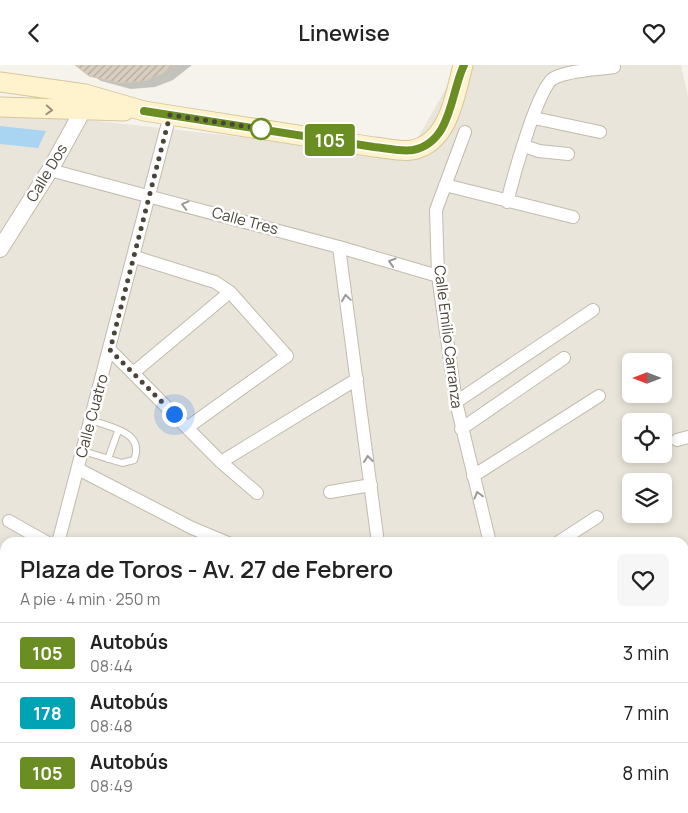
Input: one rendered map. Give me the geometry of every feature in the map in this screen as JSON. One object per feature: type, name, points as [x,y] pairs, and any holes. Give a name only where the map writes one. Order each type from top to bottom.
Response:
[{"type":"main road","points":[[0,81],[83,103],[374,147],[411,150],[427,145],[437,136],[445,124],[464,65]]},
{"type":"main road","points":[[0,107],[83,103]]},
{"type":"street","points":[[507,203],[540,93],[553,78],[614,67]]},
{"type":"street","name":"Calle Dos","points":[[0,249],[50,170],[83,103]]},
{"type":"street","name":"Calle Cuatro","points":[[60,537],[135,257],[170,115]]},
{"type":"street","points":[[534,118],[600,132]]},
{"type":"street","name":"Calle Emilio Carranza","points":[[465,132],[436,210],[438,276],[461,429],[488,537]]},
{"type":"street","points":[[524,146],[539,151],[568,154]]},
{"type":"street","name":"Calle Tres","points":[[50,170],[150,195],[438,276]]},
{"type":"street","points":[[445,185],[507,203],[573,217]]},
{"type":"street","points":[[338,247],[377,537]]},
{"type":"street","points":[[135,257],[215,282],[230,292],[287,356],[188,427]]},
{"type":"street","points":[[134,373],[230,292]]},
{"type":"street","points":[[456,402],[593,311]]},
{"type":"street","points":[[110,350],[221,462],[258,493]]},
{"type":"street","points":[[461,429],[564,358]]},
{"type":"street","points":[[221,462],[357,379]]},
{"type":"street","points":[[473,476],[600,396]]},
{"type":"street","points":[[78,469],[192,528],[214,537]]},
{"type":"street","points":[[330,492],[371,485]]},
{"type":"street","points":[[566,537],[597,517]]},
{"type":"street","points":[[9,521],[37,537]]},
{"type":"lane","points":[[83,451],[122,463],[134,460],[138,450],[136,440],[91,420]]},
{"type":"lane","points":[[108,459],[118,431]]},
{"type":"shaded area","points":[[459,65],[681,65],[688,96],[688,537],[0,537],[0,110],[259,139],[411,150]]},
{"type":"water","points":[[0,126],[46,131],[38,148],[0,144]]},
{"type":"building","points":[[75,65],[174,65],[162,74],[144,81],[119,83],[89,76]]},
{"type":"bus line","name":"105","points":[[144,111],[374,147],[411,150],[427,145],[437,136],[445,124],[464,65]]},
{"type":"route","points":[[174,414],[110,350],[170,115],[263,129],[261,129]]}]
